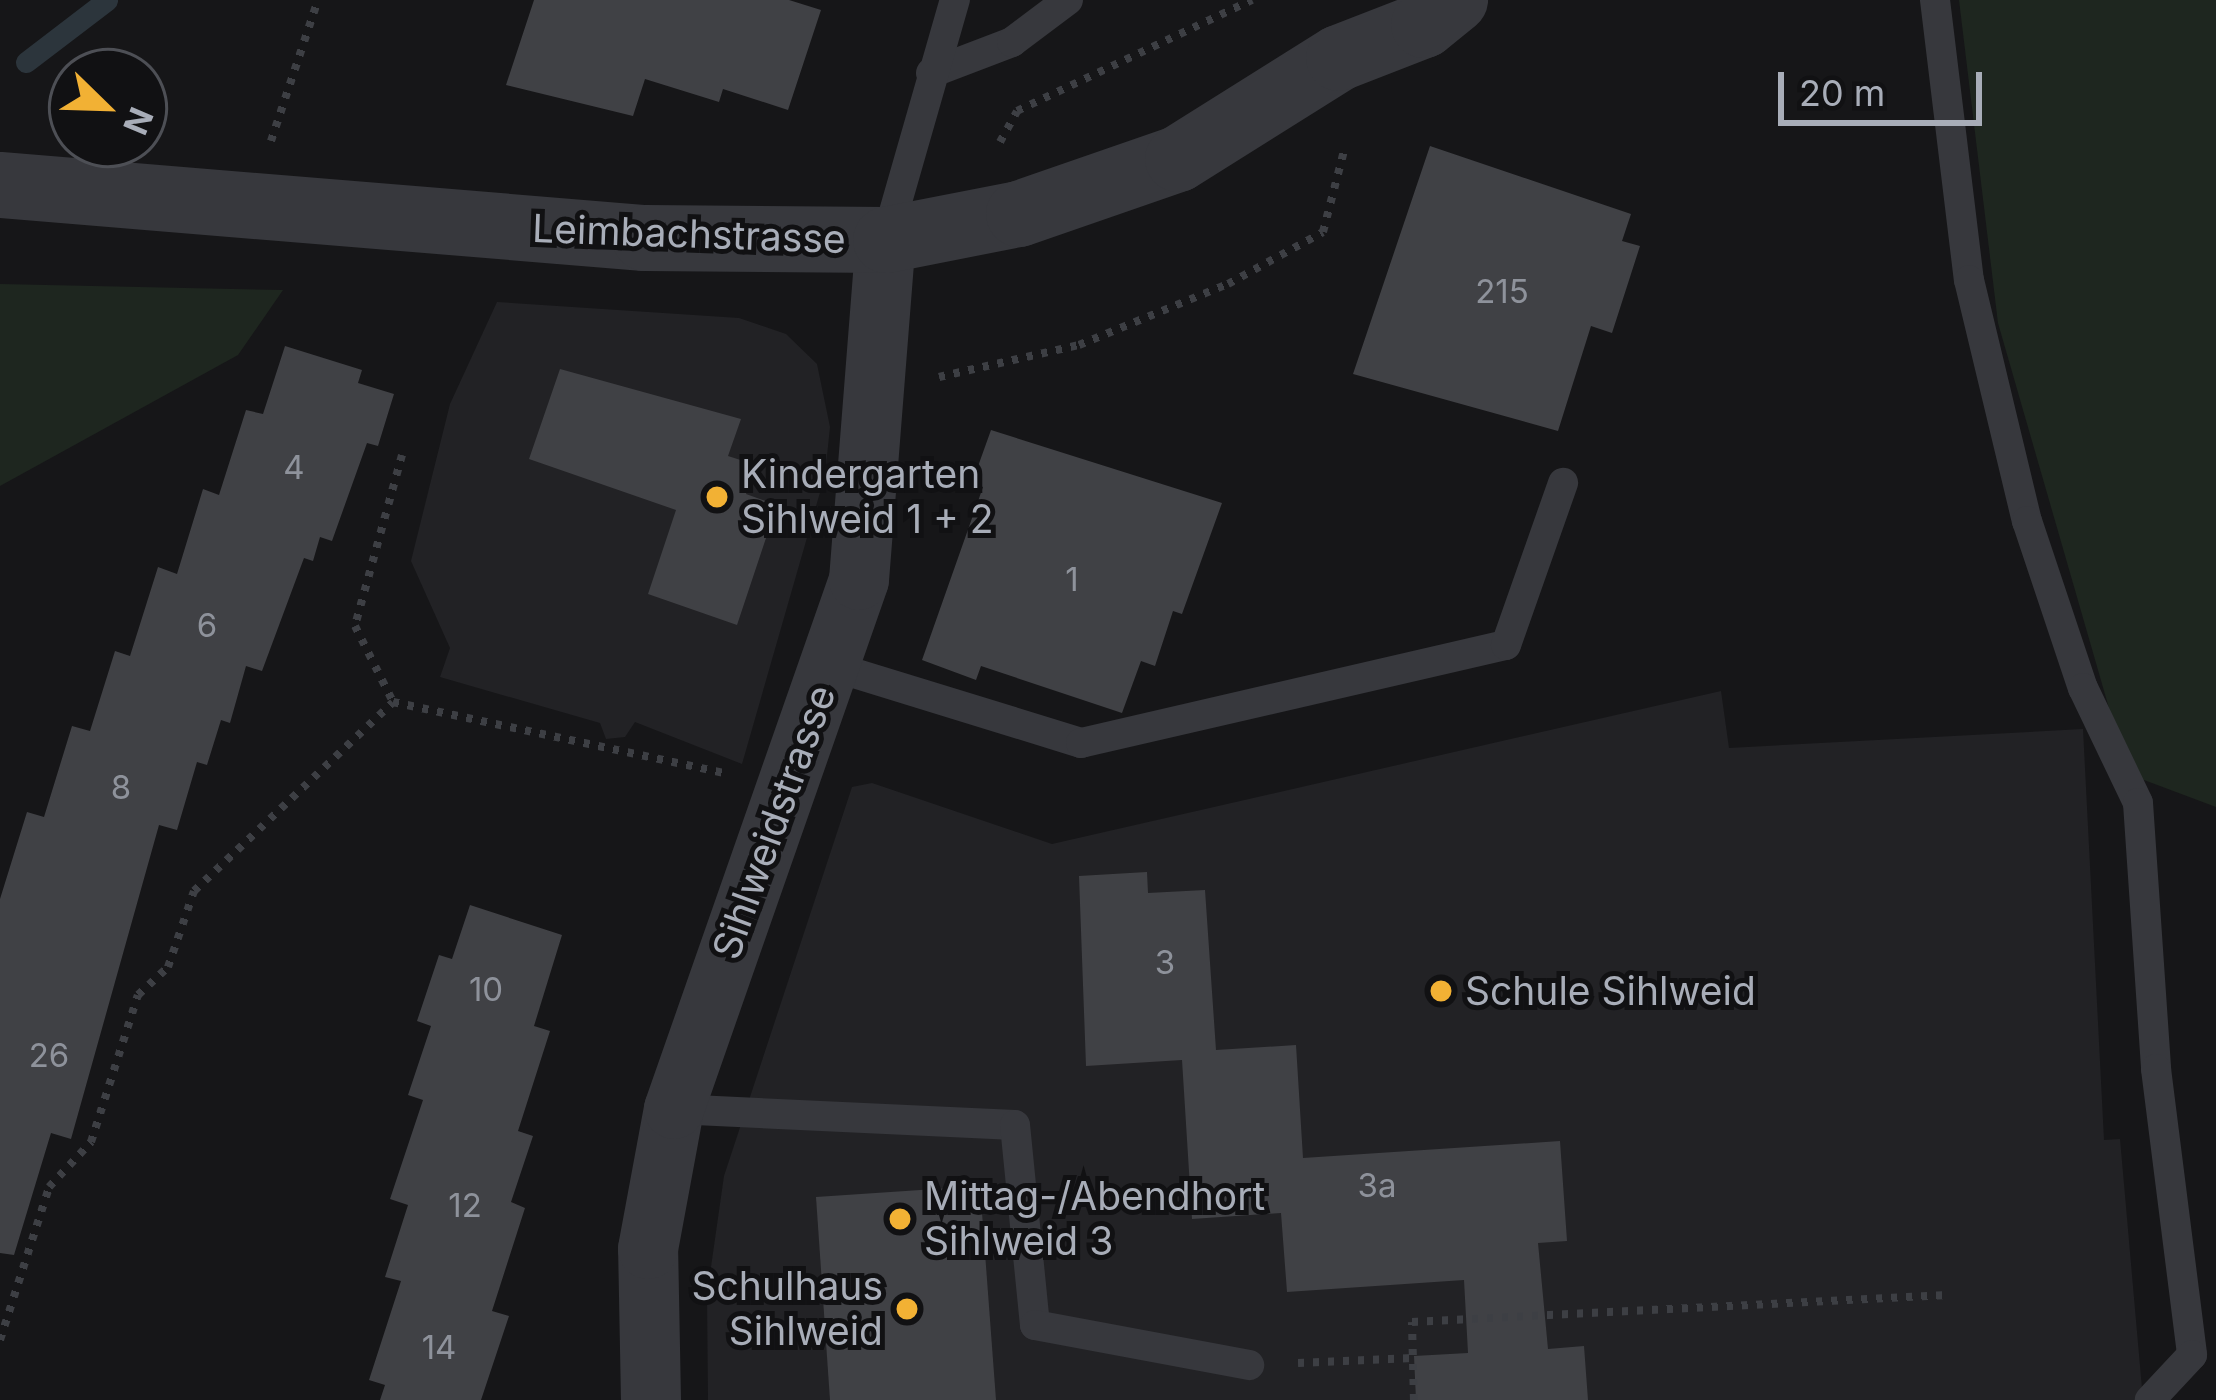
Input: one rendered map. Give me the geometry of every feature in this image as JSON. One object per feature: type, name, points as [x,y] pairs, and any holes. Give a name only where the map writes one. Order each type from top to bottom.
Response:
[{"type":"street","name":"Leimbachstrasse","points":[[1339,58],[1379,0]]},
{"type":"street","name":"Leimbachstrasse","points":[[0,184],[645,238],[886,240],[1019,214],[1178,159],[1339,58],[1424,25],[1455,0]]},
{"type":"street","name":"Sihlweidstrasse","points":[[651,1400],[648,1249],[674,1109],[859,580],[886,240]]},
{"type":"lane","points":[[886,240],[955,0]]},
{"type":"lane","points":[[931,74],[1012,42],[1068,0]]},
{"type":"lane","points":[[1935,0],[1970,280],[2027,521],[2083,688],[2138,803],[2156,1069],[2192,1355],[2150,1400]]},
{"type":"lane","points":[[831,666],[1081,743],[1506,645],[1563,483]]},
{"type":"lane","points":[[674,1109],[1016,1125],[1035,1325],[1249,1365]]},
{"type":"path","points":[[271,142],[318,0]]},
{"type":"path","points":[[1000,142],[1017,111],[1252,0]]},
{"type":"path","points":[[937,377],[1079,345],[1228,284],[1323,232],[1346,147]]},
{"type":"path","points":[[393,702],[355,626],[403,455]]},
{"type":"path","points":[[393,702],[790,788]]},
{"type":"path","points":[[0,1340],[49,1186],[91,1142],[138,995],[168,967],[194,891],[393,702]]},
{"type":"path","points":[[1414,1400],[1412,1322],[1946,1295]]},
{"type":"path","points":[[1249,1365],[1413,1358]]},
{"type":"shaded area","points":[[1959,0],[2216,0],[2216,807],[2128,774],[1998,323]]},
{"type":"shaded area","points":[[0,284],[283,290],[238,355],[0,486]]},
{"type":"shaded area","points":[[497,302],[739,318],[786,334],[817,364],[830,427],[825,475],[742,764],[635,722],[625,737],[606,739],[600,723],[440,677],[450,648],[411,561],[450,404]]},
{"type":"shaded area","name":"Schule Sihlweid","points":[[1721,691],[1729,748],[2083,729],[2104,1140],[2120,1139],[2143,1400],[708,1400],[707,1295],[724,1176],[852,787],[872,783],[1052,844]]},
{"type":"building","points":[[534,0],[789,0],[821,10],[788,110],[723,89],[719,102],[645,79],[633,116],[506,85]]},
{"type":"building","points":[[1430,146],[1631,214],[1622,241],[1640,246],[1612,333],[1591,326],[1558,431],[1353,374]]},
{"type":"building","points":[[285,346],[362,370],[358,383],[394,394],[378,446],[367,443],[332,541],[320,537],[313,561],[304,558],[262,671],[246,666],[230,723],[221,720],[207,765],[197,762],[177,830],[159,825],[71,1139],[51,1133],[14,1255],[0,1253],[0,899],[27,812],[44,817],[72,726],[90,731],[115,651],[130,656],[158,567],[177,574],[203,489],[219,495],[246,410],[263,414]]},
{"type":"building","name":"Kindergarten Sihlweid 1 + 2","points":[[560,369],[741,419],[728,456],[756,465],[746,494],[777,505],[737,625],[648,594],[676,510],[529,459]]},
{"type":"building","points":[[991,430],[1222,503],[1182,614],[1173,611],[1155,666],[1141,661],[1122,713],[981,666],[976,680],[922,660],[983,487],[972,483]]},
{"type":"building","points":[[1147,872],[1148,893],[1205,890],[1216,1050],[1296,1045],[1303,1158],[1560,1141],[1567,1241],[1538,1243],[1548,1349],[1584,1346],[1588,1400],[1416,1400],[1414,1356],[1468,1353],[1464,1280],[1287,1292],[1281,1213],[1192,1219],[1182,1060],[1086,1066],[1079,876]]},
{"type":"building","points":[[470,905],[562,935],[534,1026],[550,1031],[518,1131],[533,1136],[511,1202],[525,1208],[492,1311],[509,1316],[481,1400],[380,1400],[385,1385],[369,1380],[401,1281],[385,1277],[408,1205],[390,1199],[423,1100],[408,1095],[431,1026],[417,1021],[439,955],[452,959]]},
{"type":"building","name":"Schulhaus Sihlweid","points":[[980,1186],[996,1400],[830,1400],[816,1197]]},
{"type":"waterway","points":[[26,62],[107,0]]},
{"type":"place","name":"Kindergarten Sihlweid 1 + 2","points":[[717,497]]},
{"type":"place","name":"Schule Sihlweid","points":[[1441,991]]},
{"type":"place","name":"Mittag-/Abendhort Sihlweid 3","points":[[900,1219]]},
{"type":"place","name":"Schulhaus Sihlweid","points":[[907,1309]]}]
